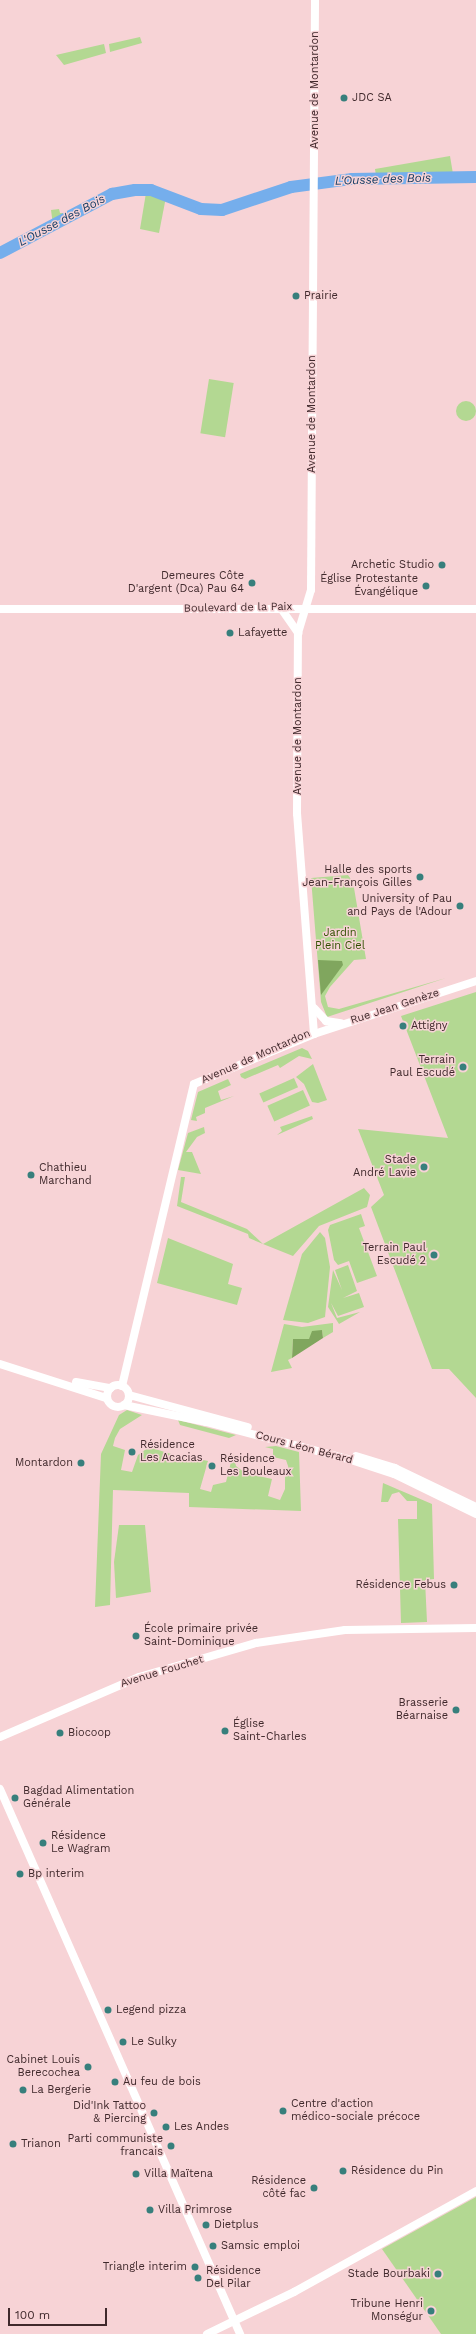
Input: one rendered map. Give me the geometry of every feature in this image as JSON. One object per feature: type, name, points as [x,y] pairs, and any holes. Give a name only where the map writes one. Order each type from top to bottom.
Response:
[{"type":"street","name":"Avenue de Montardon","points":[[122,1386],[194,1084],[314,1034],[314,1008],[297,815],[298,634],[310,590],[315,0]]},
{"type":"street","points":[[280,607],[298,634]]},
{"type":"street","name":"Boulevard de la Paix","points":[[0,609],[306,607],[476,609]]},
{"type":"street","name":"Rue Jean Genèze","points":[[314,1034],[476,981]]},
{"type":"street","points":[[314,1008],[326,1021],[344,1024]]},
{"type":"street","points":[[0,1364],[106,1398],[113,1406],[124,1405],[129,1395],[122,1386],[110,1388],[28,1372]]},
{"type":"street","points":[[106,1398],[110,1388]]},
{"type":"street","name":"Cours Léon Bérard","points":[[129,1395],[388,1466],[476,1506]]},
{"type":"street","name":"Cours Léon Bérard","points":[[124,1405],[206,1422],[348,1459],[394,1474],[476,1514]]},
{"type":"street","name":"Avenue Fouchet","points":[[0,1737],[139,1677],[256,1643],[345,1630],[476,1628]]},
{"type":"street","points":[[0,1789],[240,2334]]},
{"type":"street","points":[[207,2334],[294,2292],[476,2191]]},
{"type":"green space","points":[[140,37],[142,43],[110,52],[109,44]]},
{"type":"green space","points":[[104,44],[106,53],[64,65],[56,55]]},
{"type":"green space","points":[[450,156],[453,174],[376,176],[375,169]]},
{"type":"green space","points":[[153,192],[166,197],[159,233],[140,229],[146,193]]},
{"type":"green space","points":[[59,209],[60,213],[70,213],[70,216],[53,225],[51,210]]},
{"type":"green space","points":[[209,379],[234,383],[225,437],[200,433]]},
{"type":"green space","points":[[466,401],[473,404],[476,411],[473,418],[466,421],[459,418],[456,411],[459,404]]},
{"type":"green space","name":"Jardin Plein Ciel","points":[[348,875],[353,882],[366,959],[354,960],[330,987],[325,996],[328,1007],[339,1009],[446,978],[327,1017],[321,1002],[311,878]]},
{"type":"green space","points":[[318,960],[342,961],[343,965],[321,995]]},
{"type":"green space","name":"Stade André Lavie","points":[[476,992],[476,1398],[449,1369],[432,1369],[371,1207],[384,1195],[358,1129],[448,1138],[401,1016]]},
{"type":"green space","points":[[302,1048],[308,1051],[312,1059],[299,1056],[280,1068],[278,1065],[245,1079],[241,1077],[240,1074]]},
{"type":"green space","points":[[313,1064],[327,1100],[318,1103],[312,1102],[304,1084],[296,1077]]},
{"type":"green space","points":[[294,1078],[298,1087],[263,1103],[259,1093]]},
{"type":"green space","points":[[228,1079],[231,1085],[218,1091],[221,1100],[234,1096],[205,1108],[205,1113],[196,1117],[197,1121],[191,1120],[198,1092]]},
{"type":"green space","points":[[303,1090],[310,1106],[274,1121],[267,1106]]},
{"type":"green space","points":[[312,1116],[313,1119],[277,1135],[282,1131],[280,1127]]},
{"type":"green space","points":[[204,1127],[205,1133],[197,1137],[186,1152],[192,1152],[201,1174],[178,1170],[188,1133]]},
{"type":"green space","points":[[181,1177],[185,1177],[181,1202],[247,1229],[263,1244],[249,1238],[248,1234],[177,1206]]},
{"type":"green space","points":[[364,1188],[370,1195],[367,1207],[319,1226],[293,1256],[263,1244]]},
{"type":"green space","points":[[361,1214],[365,1226],[359,1228],[377,1276],[357,1283],[349,1261],[338,1265],[334,1260],[328,1230],[330,1225]]},
{"type":"green space","points":[[320,1232],[325,1238],[330,1267],[325,1317],[308,1323],[283,1320],[302,1254]]},
{"type":"green space","points":[[168,1238],[233,1264],[228,1284],[242,1288],[237,1305],[157,1283]]},
{"type":"green space","points":[[348,1265],[357,1291],[343,1298],[359,1293],[364,1307],[338,1316],[331,1303],[337,1318],[360,1312],[339,1324],[328,1307],[333,1270],[342,1290],[335,1270]]},
{"type":"green space","points":[[333,1323],[333,1332],[323,1338],[322,1330],[309,1339],[293,1339],[292,1358],[288,1360],[292,1368],[271,1372],[284,1324],[302,1327]]},
{"type":"green space","points":[[322,1330],[323,1338],[292,1358],[293,1339],[309,1339],[312,1331]]},
{"type":"green space","points":[[127,1410],[142,1415],[120,1429],[115,1438],[113,1446],[125,1450],[121,1470],[132,1472],[138,1455],[149,1447],[190,1460],[198,1459],[208,1461],[200,1489],[211,1492],[213,1485],[226,1482],[233,1454],[236,1466],[245,1473],[272,1479],[268,1496],[280,1500],[285,1489],[285,1473],[289,1469],[286,1460],[273,1457],[273,1449],[265,1447],[276,1446],[299,1452],[301,1511],[189,1507],[189,1493],[113,1490],[110,1605],[95,1607],[101,1454],[119,1415]]},
{"type":"green space","points":[[178,1420],[236,1435],[229,1438],[180,1425]]},
{"type":"green space","points":[[383,1483],[432,1504],[434,1579],[425,1580],[427,1622],[401,1623],[398,1519],[417,1519],[417,1501],[407,1501],[399,1492],[392,1494],[388,1502],[381,1502]]},
{"type":"green space","points":[[119,1525],[145,1525],[151,1592],[116,1598],[114,1562]]},
{"type":"green space","name":"Stade Bourbaki","points":[[476,2197],[476,2334],[441,2334],[382,2249]]},
{"type":"waterway","name":"L'Ousse des Bois","points":[[0,253],[112,194],[135,190],[151,190],[201,209],[222,210],[291,187],[352,179],[476,177]]},
{"type":"place","name":"JDC SA","points":[[344,98]]},
{"type":"place","name":"Prairie","points":[[296,296]]},
{"type":"place","name":"Archetic Studio","points":[[442,565]]},
{"type":"place","name":"Demeures Côte D'argent (Dca) Pau 64","points":[[252,583]]},
{"type":"place","name":"Église Protestante Évangélique","points":[[426,586]]},
{"type":"place","name":"Lafayette","points":[[230,633]]},
{"type":"place","name":"Halle des sports Jean-François Gilles","points":[[420,877]]},
{"type":"place","name":"University of Pau and Pays de l'Adour","points":[[460,906]]},
{"type":"place","name":"Attigny","points":[[403,1026]]},
{"type":"place","name":"Terrain Paul Escudé","points":[[463,1067]]},
{"type":"place","name":"Stade André Lavie","points":[[424,1167]]},
{"type":"place","name":"Chathieu Marchand","points":[[31,1175]]},
{"type":"place","name":"Terrain Paul Escudé 2","points":[[434,1255]]},
{"type":"place","name":"Résidence Les Acacias","points":[[132,1452]]},
{"type":"place","name":"Montardon","points":[[81,1463]]},
{"type":"place","name":"Résidence Les Bouleaux","points":[[212,1466]]},
{"type":"place","name":"Résidence Febus","points":[[454,1585]]},
{"type":"place","name":"École primaire privée Saint-Dominique","points":[[136,1636]]},
{"type":"place","name":"Brasserie Béarnaise","points":[[456,1710]]},
{"type":"place","name":"Église Saint-Charles","points":[[225,1731]]},
{"type":"place","name":"Biocoop","points":[[60,1733]]},
{"type":"place","name":"Bagdad Alimentation Générale","points":[[15,1798]]},
{"type":"place","name":"Résidence Le Wagram","points":[[43,1843]]},
{"type":"place","name":"Bp interim","points":[[20,1874]]},
{"type":"place","name":"Legend pizza","points":[[108,2010]]},
{"type":"place","name":"Le Sulky","points":[[123,2042]]},
{"type":"place","name":"Cabinet Louis Berecochea","points":[[88,2067]]},
{"type":"place","name":"Au feu de bois","points":[[115,2082]]},
{"type":"place","name":"La Bergerie","points":[[23,2090]]},
{"type":"place","name":"Centre d'action médico-sociale précoce","points":[[283,2111]]},
{"type":"place","name":"Did'Ink Tattoo & Piercing","points":[[154,2113]]},
{"type":"place","name":"Les Andes","points":[[166,2127]]},
{"type":"place","name":"Trianon","points":[[13,2144]]},
{"type":"place","name":"Parti communiste francais","points":[[171,2146]]},
{"type":"place","name":"Résidence du Pin","points":[[343,2171]]},
{"type":"place","name":"Villa Maïtena","points":[[136,2174]]},
{"type":"place","name":"Résidence côté fac","points":[[314,2188]]},
{"type":"place","name":"Villa Primrose","points":[[150,2210]]},
{"type":"place","name":"Dietplus","points":[[206,2225]]},
{"type":"place","name":"Samsic emploi","points":[[213,2246]]},
{"type":"place","name":"Triangle interim","points":[[195,2267]]},
{"type":"place","name":"Stade Bourbaki","points":[[438,2274]]},
{"type":"place","name":"Résidence Del Pilar","points":[[198,2278]]},
{"type":"place","name":"Tribune Henri Monségur","points":[[431,2311]]}]
